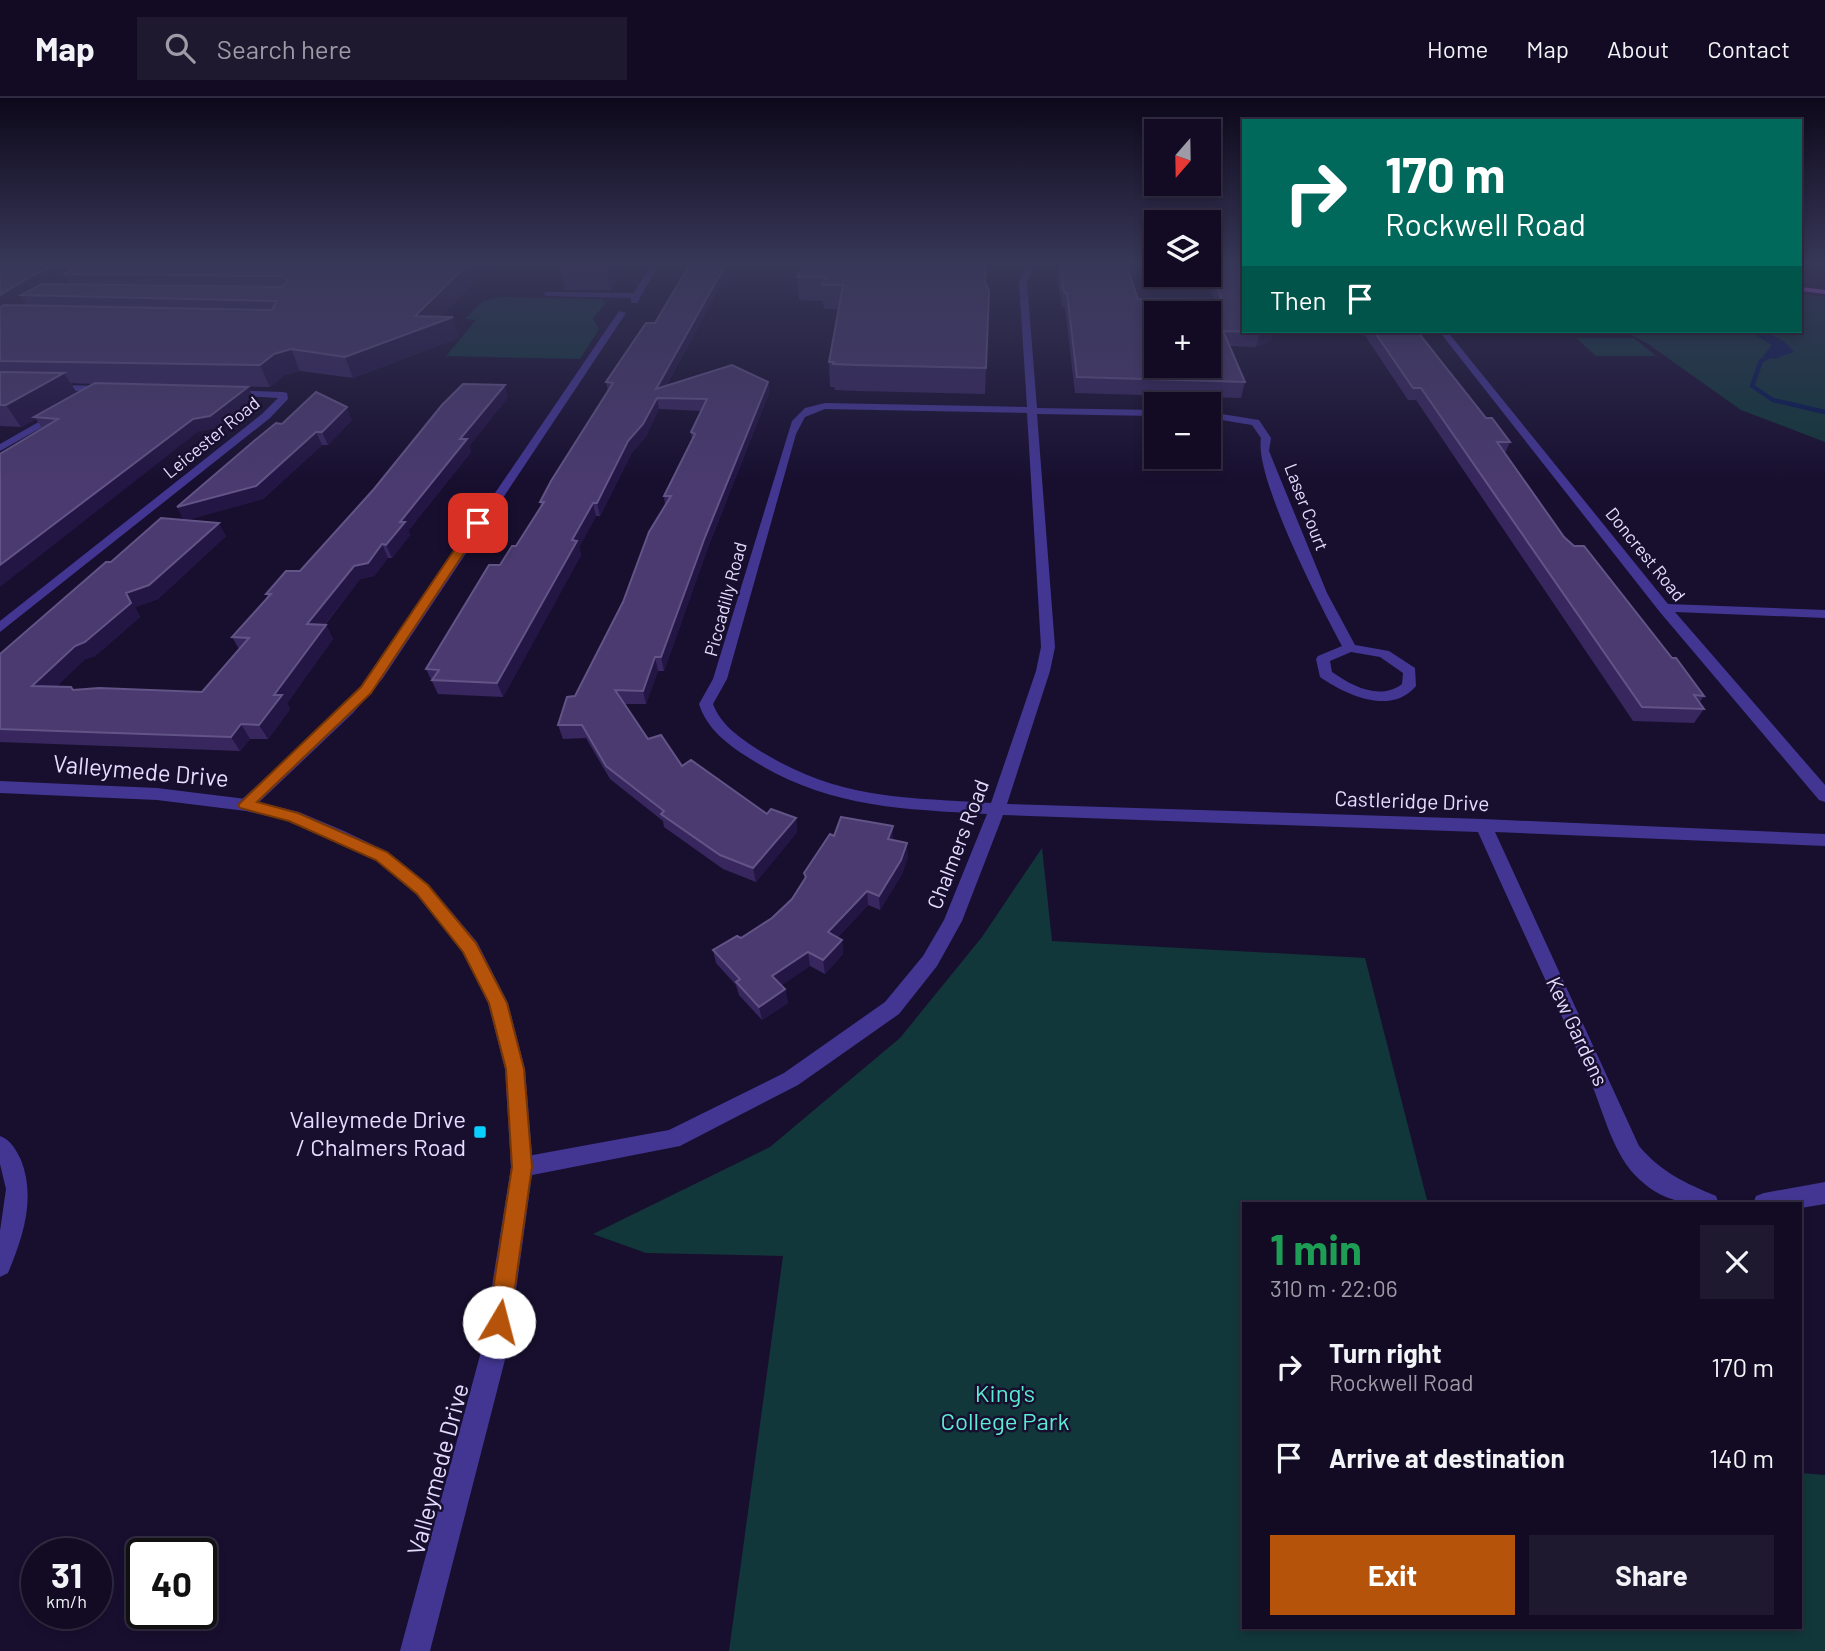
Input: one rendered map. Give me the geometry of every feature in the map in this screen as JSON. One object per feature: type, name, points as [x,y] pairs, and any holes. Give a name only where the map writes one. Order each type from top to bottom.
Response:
[{"type":"street","points":[[246,805],[348,710],[378,675],[606,336]]},
{"type":"street","name":"Chalmers Road","points":[[522,1167],[672,1139],[791,1079],[892,1008],[930,961],[953,921],[997,810],[1043,671],[1048,647],[1027,336]]},
{"type":"street","name":"Doncrest Road","points":[[1447,336],[1664,608],[1825,796]]},
{"type":"street","points":[[40,388],[127,389]]},
{"type":"street","points":[[79,401],[100,389]]},
{"type":"street","name":"Leicester Road","points":[[0,628],[267,416],[283,399],[283,395],[268,392],[209,391]]},
{"type":"street","name":"Piccadilly Road","points":[[997,810],[893,803],[828,791],[772,766],[712,721],[706,709],[723,672],[755,553],[795,421],[800,414],[823,407],[1032,410]]},
{"type":"street","points":[[0,448],[68,408]]},
{"type":"street","points":[[1032,410],[1144,413]]},
{"type":"street","name":"Laser Court","points":[[1221,416],[1243,418],[1255,422],[1261,429],[1266,438],[1264,451],[1283,505],[1320,593],[1350,648]]},
{"type":"street","points":[[1664,608],[1825,614]]},
{"type":"street","points":[[1350,648],[1384,654],[1410,671],[1409,686],[1394,696],[1342,688],[1325,674],[1323,659],[1350,648]]},
{"type":"street","name":"Valleymede Drive","points":[[0,787],[157,794],[246,805],[293,816],[382,856],[422,889],[470,947],[498,1003],[515,1069],[522,1167],[495,1348],[415,1651]]},
{"type":"street","name":"Castleridge Drive","points":[[997,810],[1482,825],[1825,840]]},
{"type":"street","name":"Kew Gardens","points":[[1482,825],[1601,1081],[1631,1153],[1647,1172],[1663,1184],[1704,1202]]},
{"type":"street","points":[[0,1146],[11,1159],[19,1184],[10,1240],[0,1265]]},
{"type":"street","points":[[1774,1202],[1825,1193]]},
{"type":"green space","points":[[462,336],[594,336],[580,359],[446,356]]},
{"type":"green space","points":[[1634,336],[1825,336],[1825,442],[1741,410]]},
{"type":"green space","points":[[1576,338],[1634,338],[1656,356],[1596,356]]},
{"type":"green space","name":"King's College Park","points":[[1042,848],[1052,941],[1365,958],[1427,1202],[1242,1202],[1242,1629],[1802,1629],[1802,1473],[1825,1475],[1825,1651],[729,1651],[783,1256],[646,1253],[593,1234],[770,1147],[900,1038],[982,937]]},
{"type":"shaded area","points":[[1757,336],[1775,336],[1794,352],[1774,359],[1763,356],[1772,345]]},
{"type":"building","points":[[0,336],[400,336],[345,357],[291,349],[274,354],[260,365],[0,361]]},
{"type":"building","points":[[637,336],[685,336],[656,389],[732,365],[768,382],[705,537],[661,657],[655,657],[643,691],[615,690],[648,739],[661,735],[682,766],[691,760],[767,814],[771,809],[796,818],[753,868],[720,855],[661,814],[664,811],[606,766],[582,725],[558,725],[567,697],[575,696],[623,602],[649,532],[671,496],[664,496],[695,434],[691,432],[707,399],[657,398],[643,424],[628,441],[597,503],[593,503],[572,540],[577,541],[497,683],[432,680],[439,670],[426,669],[489,565],[500,565],[512,546],[516,546],[544,502],[540,502],[551,481],[613,383],[606,382]]},
{"type":"building","points":[[834,336],[987,336],[986,368],[829,362]]},
{"type":"building","points":[[1072,336],[1144,336],[1144,378],[1221,378],[1221,336],[1225,336],[1245,382],[1077,377]]},
{"type":"building","points":[[1378,336],[1421,336],[1486,418],[1492,418],[1510,442],[1497,442],[1564,537],[1574,546],[1584,546],[1672,658],[1676,658],[1704,696],[1694,695],[1704,709],[1642,707],[1421,388],[1413,388]]},
{"type":"building","points":[[0,372],[64,373],[6,405],[0,405]]},
{"type":"building","points":[[95,383],[248,387],[210,416],[193,419],[0,565],[0,454],[58,419],[34,417]]},
{"type":"building","points":[[463,384],[505,385],[460,439],[467,439],[400,522],[405,522],[386,545],[382,544],[368,563],[354,566],[307,624],[326,625],[274,695],[282,695],[259,725],[241,724],[231,737],[0,729],[0,654],[161,518],[219,523],[149,585],[126,593],[131,603],[85,642],[75,646],[32,686],[71,687],[73,690],[99,688],[202,692],[249,638],[232,637],[271,594],[266,594],[286,571],[300,571]]},
{"type":"building","points":[[316,392],[347,407],[322,432],[316,432],[256,486],[177,507],[276,423],[282,424]]},
{"type":"building","points":[[841,817],[893,826],[888,839],[907,843],[901,860],[879,896],[867,891],[828,932],[842,940],[823,960],[808,952],[772,976],[785,989],[759,1007],[736,982],[740,979],[713,950],[737,936],[741,938],[772,918],[792,899],[806,877],[804,873],[830,834],[834,836]]},
{"type":"waterway","points":[[1768,357],[1761,361],[1752,386],[1773,400],[1825,412]]},
{"type":"place","name":"Valleymede Drive / Chalmers Road","points":[[480,1132]]},
{"type":"route","points":[[478,523],[390,657],[358,700],[246,805],[293,816],[382,856],[422,889],[470,947],[498,1003],[515,1069],[522,1167],[499,1322]]}]
